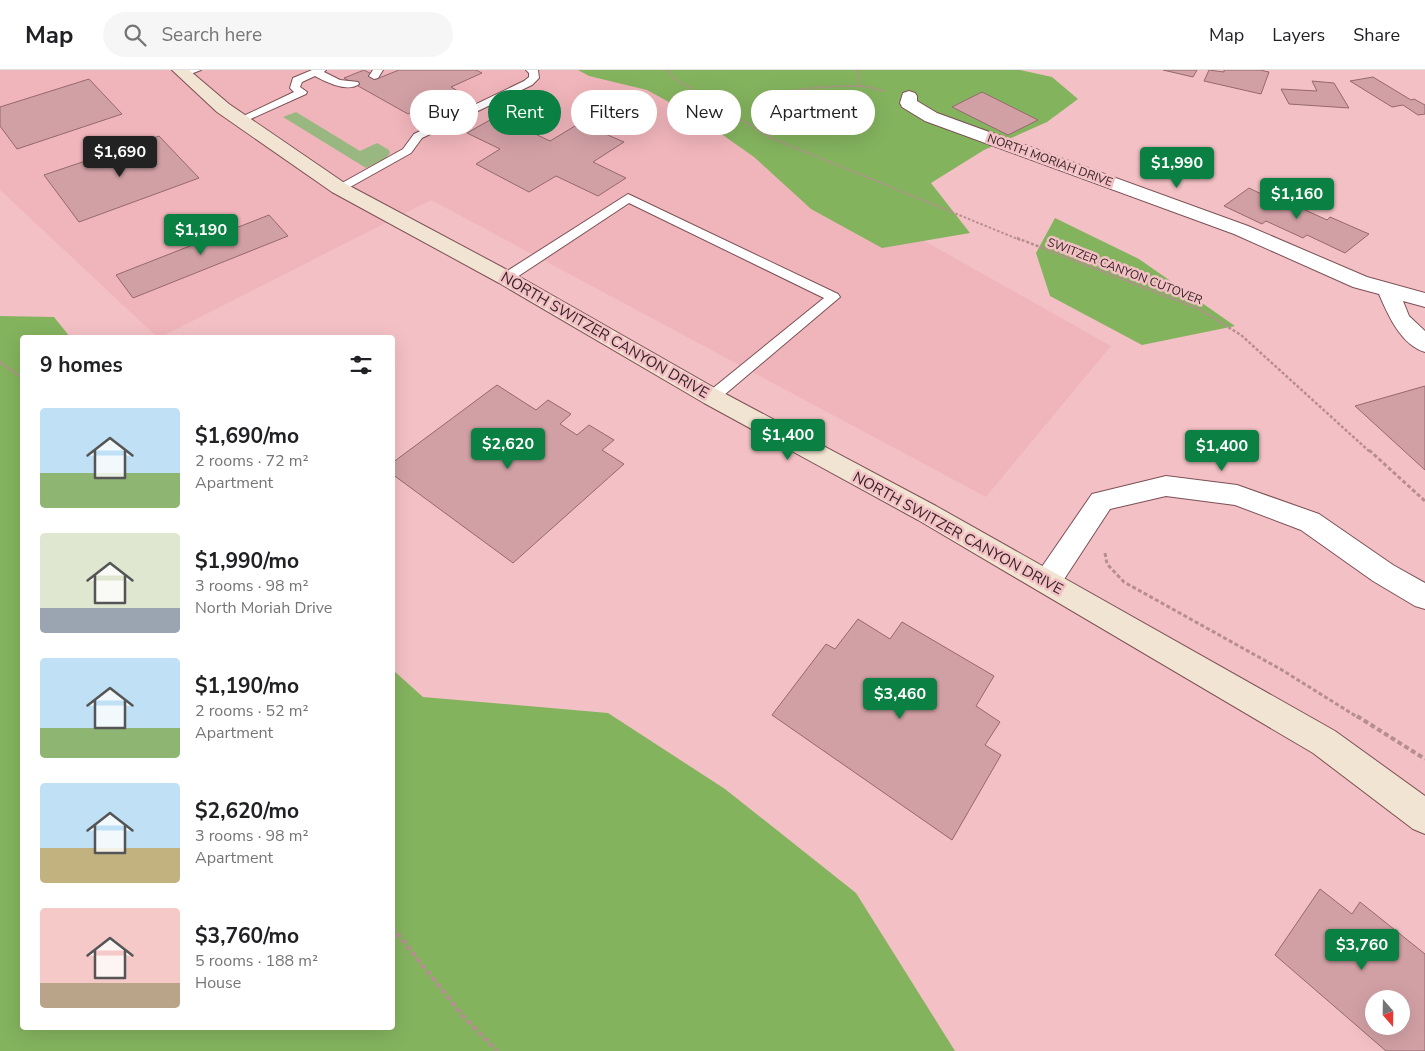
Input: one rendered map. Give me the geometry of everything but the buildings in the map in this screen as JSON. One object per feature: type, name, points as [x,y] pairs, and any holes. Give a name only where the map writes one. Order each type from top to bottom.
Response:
[{"type":"street","name":"NORTH SWITZER CANYON DRIVE","points":[[187,71],[223,108],[340,188],[506,278],[712,397],[927,513],[1324,742],[1425,817]]},
{"type":"street","name":"NORTH MORIAH DRIVE","points":[[909,96],[908,103],[931,117],[1241,230],[1360,282],[1425,300]]},
{"type":"street","points":[[1388,290],[1400,319],[1425,344]]},
{"type":"street","points":[[1047,582],[1101,501],[1166,486],[1237,496],[1310,522],[1383,573],[1425,597]]},
{"type":"lane","points":[[340,188],[407,152],[418,136],[528,83],[534,78],[534,72],[531,70]]},
{"type":"lane","points":[[240,120],[302,92],[295,88],[297,80],[319,71],[332,82],[354,84]]},
{"type":"lane","points":[[506,278],[628,198],[833,297],[712,397]]},
{"type":"path","name":"SWITZER CANYON CUTOVER","points":[[667,70],[674,78],[769,137],[1000,232],[1199,309],[1241,335],[1425,501]]},
{"type":"path","points":[[769,137],[764,103],[771,97],[784,92],[799,90],[860,86],[857,70]]},
{"type":"path","points":[[0,362],[20,377]]},
{"type":"path","points":[[1106,550],[1107,564],[1124,582],[1282,670],[1425,759]]},
{"type":"path","points":[[395,931],[463,1016],[497,1051]]},
{"type":"shaded area","points":[[0,70],[621,70],[657,90],[571,90],[571,135],[657,135],[657,90],[667,96],[667,135],[736,135],[1111,346],[986,497],[431,200],[165,335],[155,335],[0,190]]},
{"type":"green space","points":[[578,70],[1020,70],[1052,77],[1078,99],[1047,122],[984,150],[931,183],[970,233],[882,248],[811,209],[754,157],[723,135],[741,135],[741,90],[667,90],[667,101],[657,95],[657,90],[647,90],[589,76]]},
{"type":"green space","points":[[296,112],[360,151],[377,143],[389,150],[390,153],[386,158],[366,168],[283,117]]},
{"type":"green space","points":[[1055,218],[1139,259],[1235,326],[1142,345],[1050,296],[1036,253]]},
{"type":"green space","points":[[0,316],[54,317],[68,335],[20,335],[20,1030],[395,1030],[395,672],[423,697],[608,713],[725,789],[856,893],[955,1051],[0,1051]]}]
